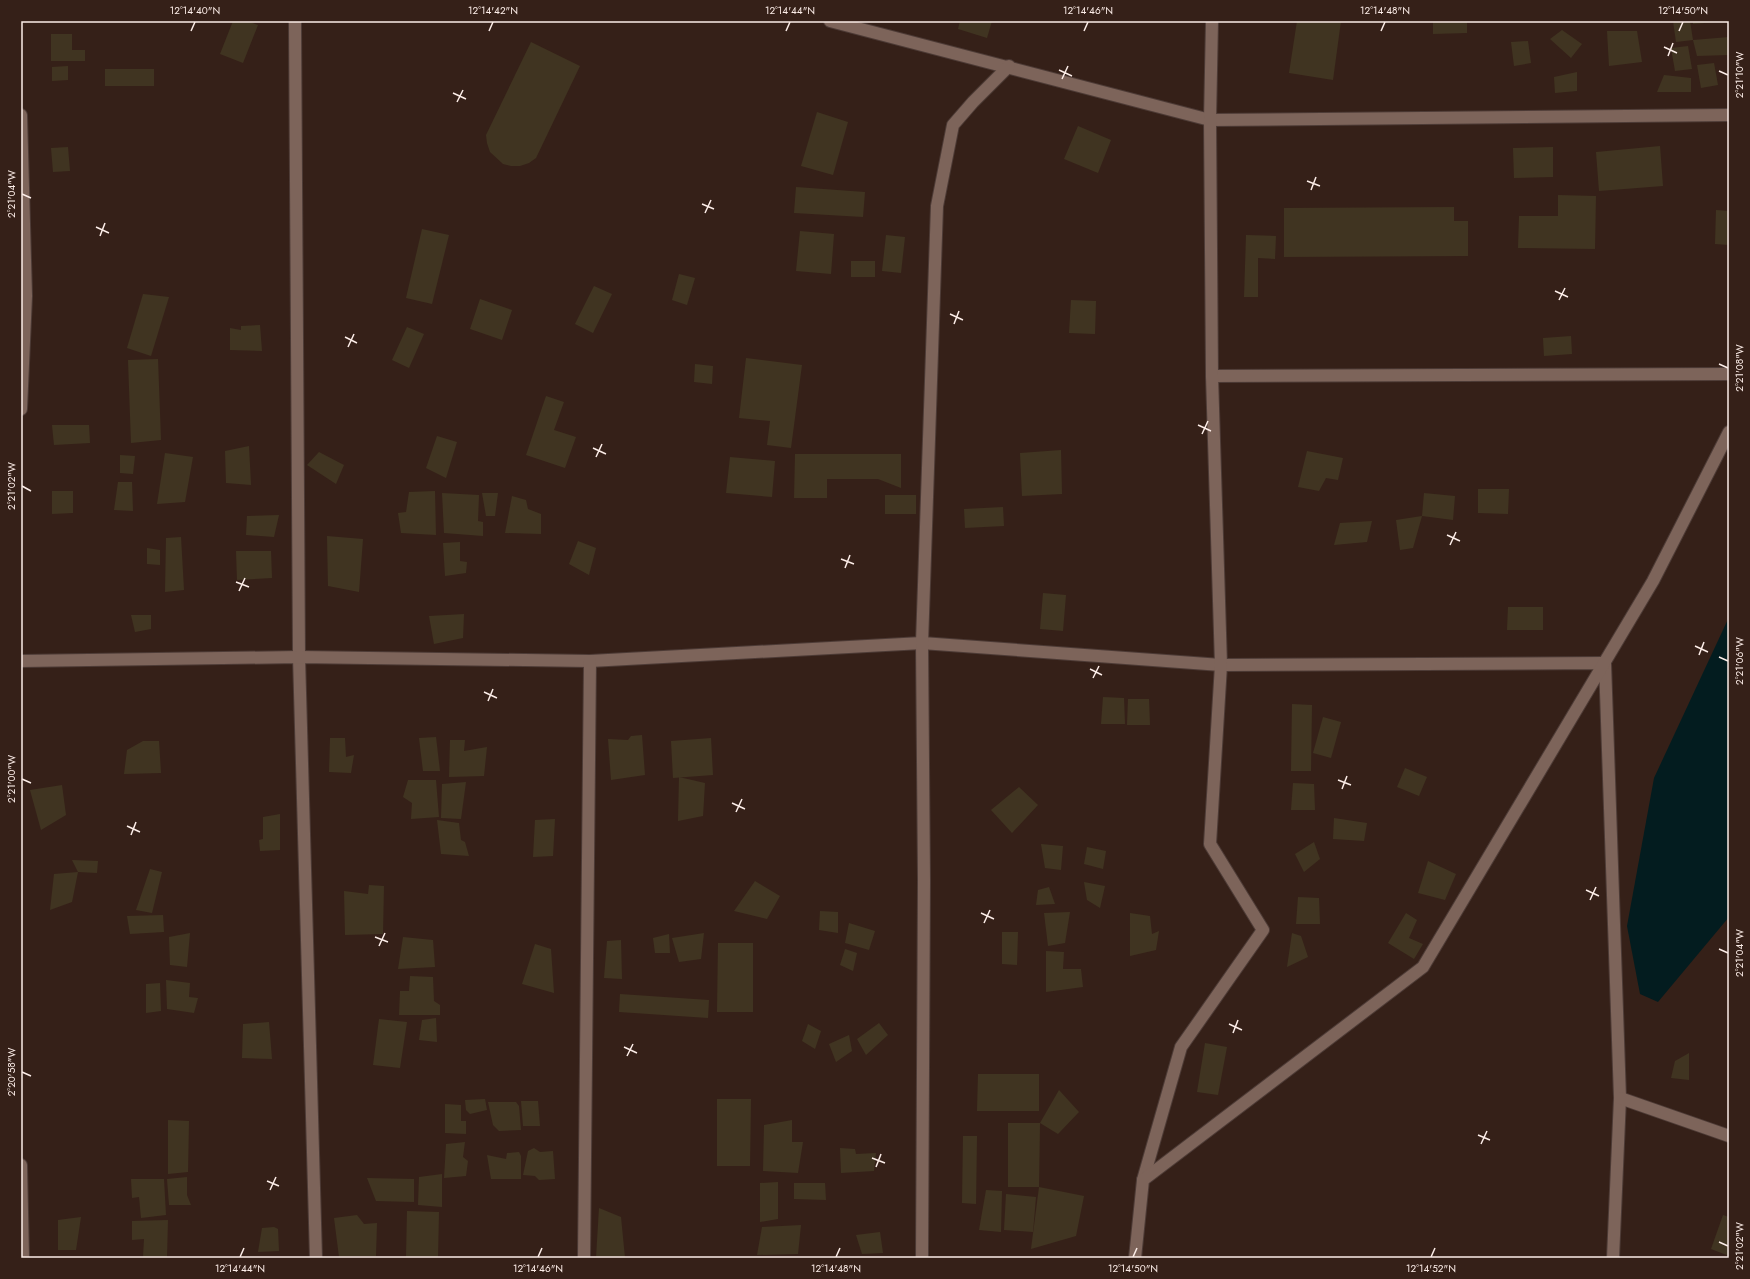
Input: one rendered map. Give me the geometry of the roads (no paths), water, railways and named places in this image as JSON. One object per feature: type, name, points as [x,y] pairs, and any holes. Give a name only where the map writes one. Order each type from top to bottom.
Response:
[{"type":"street","points":[[295,21],[299,657],[316,1258]]},
{"type":"street","points":[[830,21],[1009,66],[1210,120],[1729,115]]},
{"type":"street","points":[[1135,1258],[1143,1180],[1181,1047],[1262,930],[1210,844],[1221,665],[1212,376],[1210,120],[1212,21]]},
{"type":"street","points":[[922,1258],[924,889],[922,643],[937,206],[953,125],[973,102],[1009,66]]},
{"type":"street","points":[[21,114],[23,296],[21,409]]},
{"type":"street","points":[[1212,376],[1729,374]]},
{"type":"street","points":[[1143,1180],[1423,967],[1653,581],[1729,432]]},
{"type":"street","points":[[21,661],[299,657],[590,661],[922,643],[1221,665],[1605,663]]},
{"type":"street","points":[[584,1258],[590,661]]},
{"type":"street","points":[[1605,663],[1620,1098],[1613,1258]]},
{"type":"street","points":[[1620,1098],[1729,1136]]},
{"type":"street","points":[[21,1165],[23,1258]]},
{"type":"water","points":[[1729,617],[1729,917],[1658,1002],[1640,994],[1627,926],[1654,778]]}]
